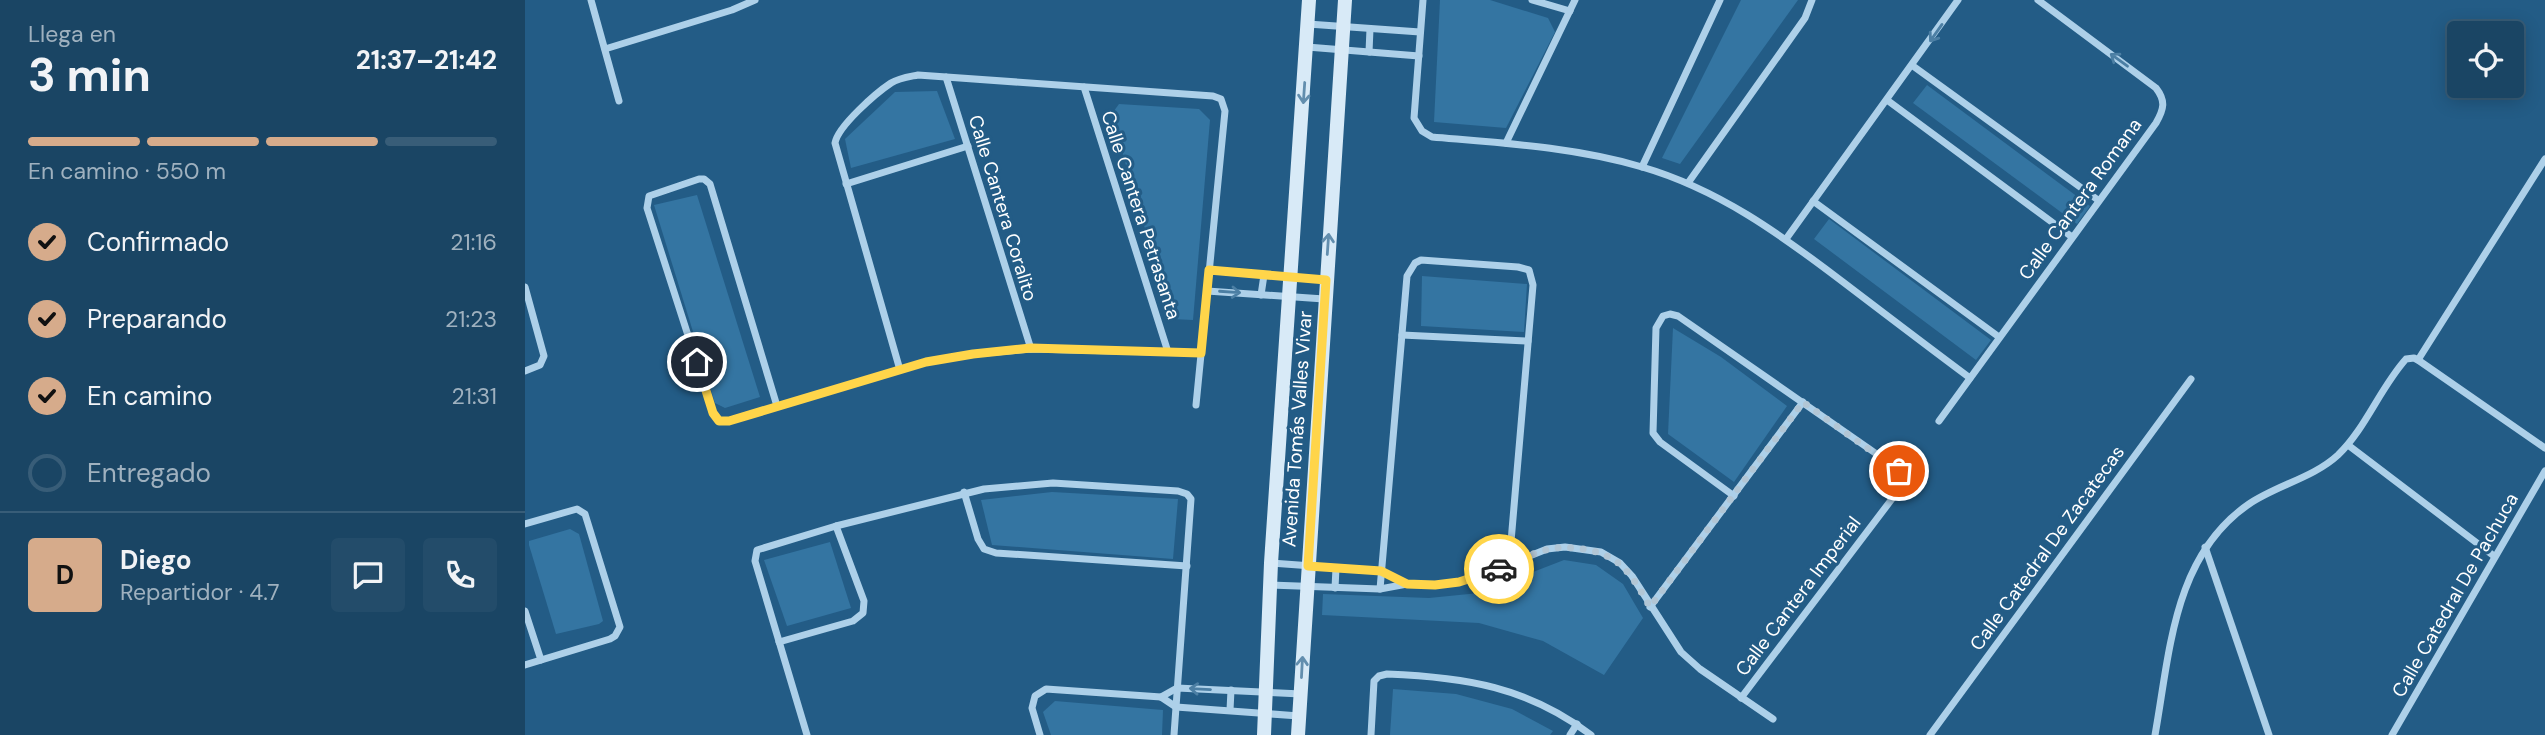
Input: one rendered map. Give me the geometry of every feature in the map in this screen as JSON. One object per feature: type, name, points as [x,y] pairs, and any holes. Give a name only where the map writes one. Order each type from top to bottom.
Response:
[{"type":"main road","name":"Avenida Tomás Valles Vivar","points":[[1264,735],[1269,585],[1309,0]]},
{"type":"main road","name":"Avenida Tomás Valles Vivar","points":[[1298,735],[1345,0]]},
{"type":"street","points":[[591,0],[619,101]]},
{"type":"street","points":[[726,0],[732,10]]},
{"type":"street","points":[[605,49],[732,10],[755,0]]},
{"type":"street","points":[[1423,0],[1414,118],[1422,131],[1432,138],[1545,147],[1642,167],[1688,183],[1723,199],[1786,239],[1969,378]]},
{"type":"street","points":[[1532,0],[1570,11]]},
{"type":"street","points":[[1506,143],[1575,0]]},
{"type":"street","points":[[1642,167],[1720,0]]},
{"type":"street","points":[[1688,183],[1805,18],[1812,0]]},
{"type":"street","points":[[1786,239],[1958,0]]},
{"type":"street","name":"Calle Cantera Romana","points":[[1939,421],[2156,123],[2164,107],[2163,97],[2156,88],[2038,0]]},
{"type":"street","points":[[1308,24],[1420,32]]},
{"type":"street","points":[[1369,52],[1370,29]]},
{"type":"street","points":[[1307,47],[1419,56]]},
{"type":"street","points":[[1913,66],[2098,201]]},
{"type":"street","name":"Calle Cantera Petrasanta","points":[[900,370],[835,143],[840,130],[892,83],[918,75],[1213,96],[1221,99],[1225,111],[1196,405]]},
{"type":"street","name":"Calle Cantera Coralito","points":[[946,77],[1031,348]]},
{"type":"street","name":"Calle Cantera Petrasanta","points":[[1084,87],[1168,352]]},
{"type":"street","points":[[1887,100],[2072,237]]},
{"type":"street","points":[[846,184],[968,146]]},
{"type":"street","points":[[2155,735],[2180,602],[2205,547],[2221,527],[2249,504],[2326,464],[2348,445],[2403,362],[2414,359],[2545,159]]},
{"type":"street","points":[[777,406],[708,180],[699,179],[649,196],[647,208],[713,413],[719,421],[729,421],[926,362],[973,354],[1031,348],[1201,353]]},
{"type":"street","points":[[1813,201],[1999,337]]},
{"type":"street","points":[[1380,589],[1408,276],[1415,263],[1422,260],[1518,267],[1528,270],[1533,285],[1509,565]]},
{"type":"street","points":[[1209,270],[1326,280]]},
{"type":"street","points":[[1261,295],[1264,275]]},
{"type":"street","points":[[525,287],[544,356],[540,365],[525,371]]},
{"type":"street","points":[[1207,291],[1324,299]]},
{"type":"street","name":"Calle Cantera Imperial","points":[[1734,496],[1660,442],[1653,433],[1656,328],[1663,316],[1678,316],[1803,402],[1891,464],[1899,471],[1902,483],[1741,698]]},
{"type":"street","points":[[1402,335],[1528,341]]},
{"type":"street","points":[[2414,359],[2545,448]]},
{"type":"street","name":"Calle Catedral De Zacatecas","points":[[1930,735],[2191,379]]},
{"type":"street","points":[[1650,607],[1803,402]]},
{"type":"street","points":[[2348,445],[2494,556]]},
{"type":"street","name":"Calle Catedral De Pachuca","points":[[2392,735],[2545,471]]},
{"type":"street","points":[[807,735],[755,561],[755,553],[762,547],[964,492],[1053,483],[1183,492],[1191,499],[1174,735]]},
{"type":"street","points":[[964,492],[978,539],[984,549],[996,553],[1187,566]]},
{"type":"street","points":[[525,524],[577,509],[585,514],[620,627],[610,639],[525,665]]},
{"type":"street","points":[[779,642],[853,621],[863,613],[864,601],[836,526]]},
{"type":"street","name":"Calle Cantera Imperial","points":[[1269,585],[1380,589],[1407,584],[1435,585],[1459,582],[1548,549],[1565,547],[1601,552],[1620,563],[1632,576],[1681,652],[1700,669],[1773,719]]},
{"type":"street","points":[[2205,547],[2269,735]]},
{"type":"street","name":"Calle Cantera Imperial","points":[[1271,563],[1381,571],[1407,584]]},
{"type":"street","points":[[1335,588],[1336,568]]},
{"type":"street","points":[[525,611],[541,660]]},
{"type":"street","points":[[1371,735],[1374,681],[1387,674],[1453,679],[1521,695],[1555,710],[1591,735]]},
{"type":"street","points":[[1161,697],[1177,688],[1301,694]]},
{"type":"street","points":[[1040,735],[1032,708],[1035,696],[1046,689],[1161,697],[1176,707],[1300,716]]},
{"type":"street","points":[[1230,710],[1231,690]]},
{"type":"street","points":[[1570,735],[1577,724]]},
{"type":"shaded area","points":[[1440,0],[1490,0],[1548,18],[1555,32],[1506,128],[1434,122]]},
{"type":"shaded area","points":[[1741,0],[1798,0],[1680,164],[1662,158]]},
{"type":"shaded area","points":[[1927,85],[2090,206],[2077,224],[1913,103]]},
{"type":"shaded area","points":[[937,91],[955,139],[851,168],[845,139],[895,92]]},
{"type":"shaded area","points":[[1119,104],[1199,109],[1210,120],[1193,320],[1172,319],[1111,115]]},
{"type":"shaded area","points":[[697,195],[760,397],[725,408],[715,403],[654,205]]},
{"type":"shaded area","points":[[1829,219],[1991,340],[1976,360],[1814,239]]},
{"type":"shaded area","points":[[1422,276],[1527,284],[1524,332],[1421,326]]},
{"type":"shaded area","points":[[1673,328],[1721,357],[1787,406],[1734,482],[1668,434]]},
{"type":"shaded area","points":[[1052,492],[1178,499],[1173,559],[992,545],[981,500]]},
{"type":"shaded area","points":[[570,529],[579,534],[603,621],[556,634],[529,541]]},
{"type":"shaded area","points":[[830,542],[851,608],[787,626],[764,560]]},
{"type":"shaded area","points":[[1564,560],[1596,565],[1623,584],[1643,618],[1604,675],[1543,641],[1479,623],[1322,615],[1323,594],[1429,598],[1479,593]]},
{"type":"shaded area","points":[[1393,689],[1456,694],[1512,709],[1553,731],[1550,735],[1390,735]]},
{"type":"shaded area","points":[[1055,701],[1163,710],[1162,735],[1051,735],[1043,712]]},
{"type":"way so far","points":[[1499,569],[1548,549],[1565,547],[1601,552],[1620,563],[1632,576],[1650,607],[1803,402],[1899,471]]},
{"type":"route","points":[[697,362],[713,413],[719,421],[729,421],[926,362],[973,354],[1031,348],[1201,353],[1209,270],[1326,280],[1308,566],[1381,571],[1407,584],[1435,585],[1459,582],[1499,569]]}]
